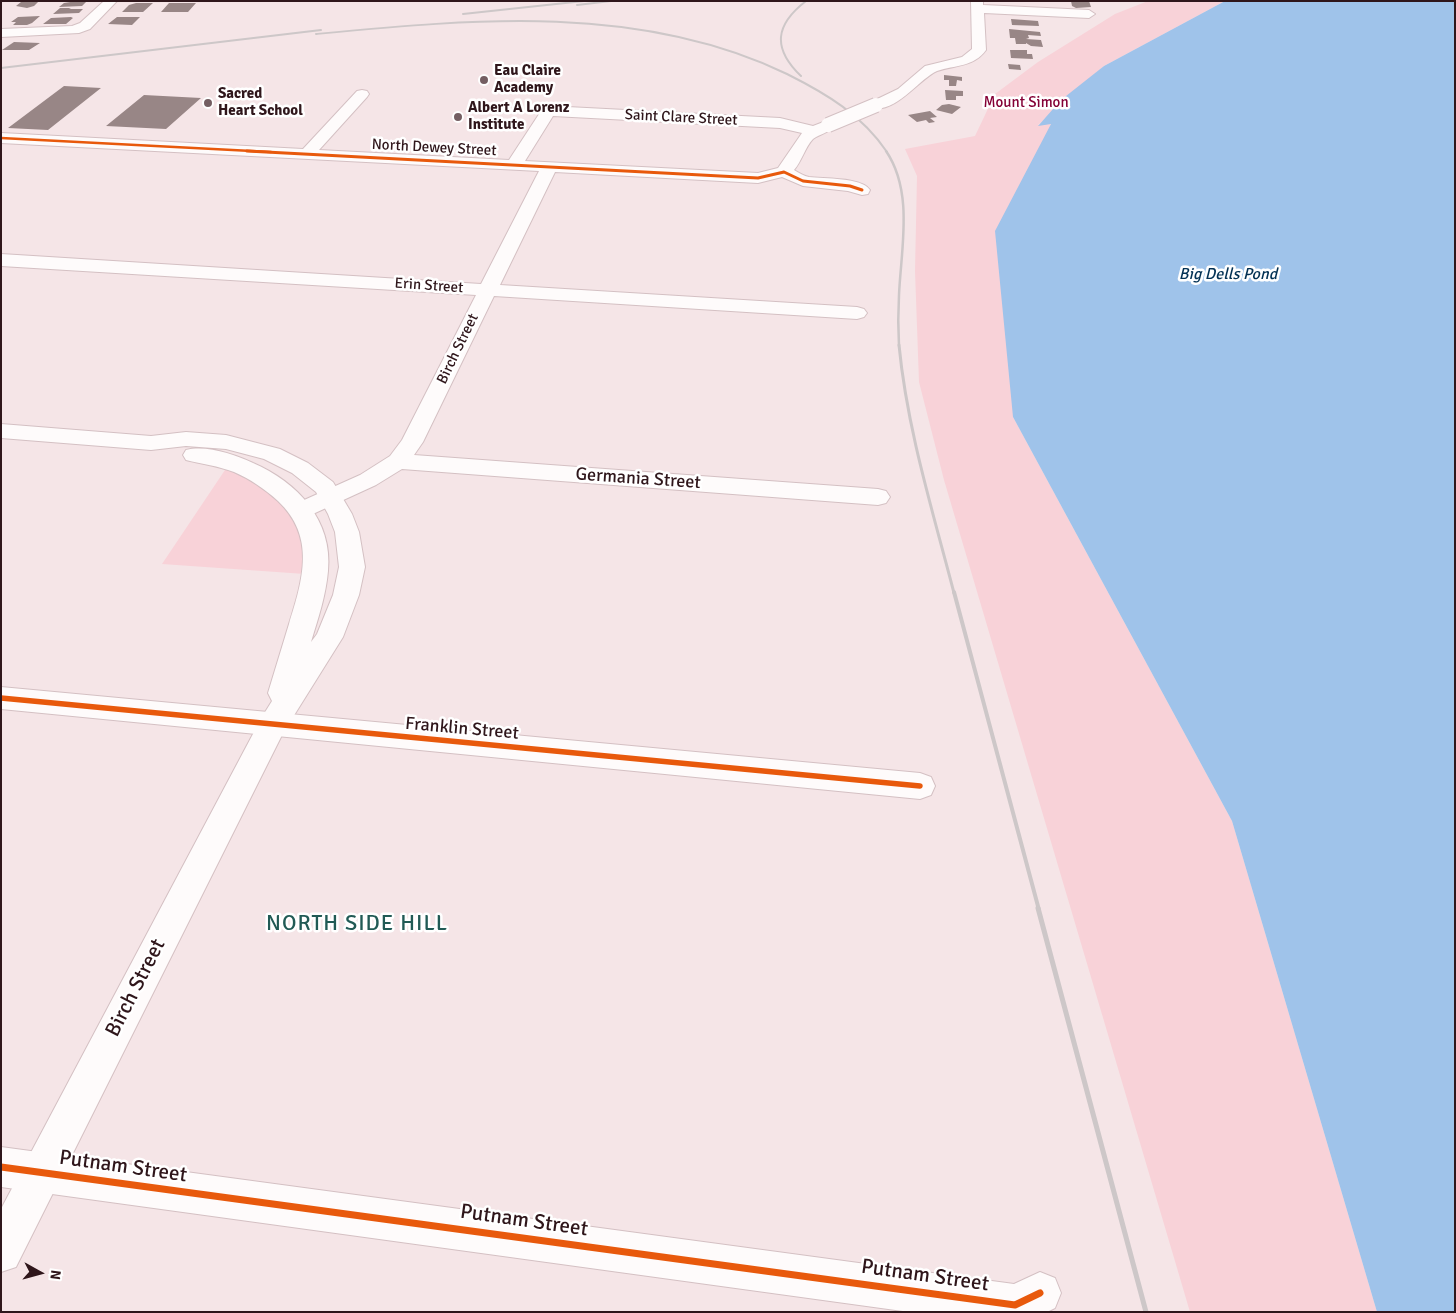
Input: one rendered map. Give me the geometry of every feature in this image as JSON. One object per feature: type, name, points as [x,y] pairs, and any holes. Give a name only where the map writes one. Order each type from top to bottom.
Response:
[{"type":"street","points":[[1,33],[74,30],[85,26],[110,1]]},
{"type":"street","points":[[862,190],[850,186],[803,181],[784,172],[793,163],[801,142],[813,131],[903,92],[930,69],[967,60],[979,50],[978,5],[1089,14]]},
{"type":"street","points":[[308,153],[362,94]]},
{"type":"street","name":"Saint Clare Street","points":[[514,165],[548,111],[780,123],[813,131]]},
{"type":"street","points":[[1,151],[9,138]]},
{"type":"street","name":"North Dewey Street","points":[[9,138],[758,178],[784,172]]},
{"type":"street","name":"Birch Street","points":[[272,725],[315,582],[316,547],[312,531],[302,511],[368,480],[398,461],[412,442],[549,167]]},
{"type":"street","name":"Erin Street","points":[[1,260],[856,313]]},
{"type":"street","points":[[1,431],[151,442],[174,440],[226,442],[253,448],[285,459],[318,480],[332,498]]},
{"type":"street","points":[[151,442],[166,450],[228,461],[246,467],[267,479],[293,500],[302,511]]},
{"type":"street","name":"Germania Street","points":[[398,461],[878,497]]},
{"type":"street","name":"Birch Street","points":[[1,1252],[272,725],[329,637],[346,595],[352,567],[350,547],[340,514],[332,498]]},
{"type":"street","name":"Franklin Street","points":[[1,698],[920,786]]},
{"type":"street","name":"Putnam Street","points":[[1,1167],[919,1302],[1015,1305],[1040,1293]]},
{"type":"green space","name":"Mount Simon","points":[[1148,1],[1225,1],[1104,66],[1038,125],[1051,123],[1013,417],[1232,821],[1377,1312],[1190,1312],[944,480],[919,382],[915,271],[917,176],[905,149],[975,136],[995,94],[1038,62],[1115,14]]},
{"type":"green space","points":[[227,467],[261,484],[288,510],[301,532],[304,547],[305,574],[162,564]]},
{"type":"water","name":"Big Dells Pond","points":[[1225,1],[1455,1],[1455,1312],[1377,1312],[1232,821],[1013,417],[995,231],[1051,124],[1038,126],[1061,100],[1104,66]]},
{"type":"building","points":[[39,1],[34,6],[27,8],[16,6],[21,2]]},
{"type":"building","points":[[87,1],[82,6],[59,7],[64,3]]},
{"type":"building","points":[[1071,1],[1089,1],[1091,7],[1076,8],[1072,6]]},
{"type":"building","points":[[153,3],[143,12],[122,12],[129,5]]},
{"type":"building","points":[[169,3],[196,3],[188,12],[161,12]]},
{"type":"building","points":[[60,8],[83,9],[79,13],[53,14]]},
{"type":"building","points":[[40,16],[27,25],[13,25],[16,22],[11,22],[18,17]]},
{"type":"building","points":[[117,17],[140,17],[132,25],[108,24]]},
{"type":"building","points":[[51,18],[73,18],[66,24],[43,24]]},
{"type":"building","points":[[1011,19],[1038,21],[1039,26],[1012,25]]},
{"type":"building","points":[[1009,29],[1040,32],[1041,36],[1028,35],[1029,38],[1026,39],[1041,40],[1043,47],[1031,46],[1026,43],[1016,44],[1015,38],[1010,38]]},
{"type":"building","points":[[14,42],[40,43],[29,50],[2,50]]},
{"type":"building","points":[[1010,50],[1027,50],[1027,54],[1032,54],[1033,59],[1011,58]]},
{"type":"building","points":[[1008,64],[1020,65],[1021,70],[1009,69]]},
{"type":"building","points":[[944,75],[962,77],[962,81],[957,80],[956,86],[949,86],[949,80],[944,80]]},
{"type":"building","points":[[64,86],[101,88],[48,130],[8,128]]},
{"type":"building","points":[[945,90],[963,91],[963,96],[956,96],[956,100],[946,100]]},
{"type":"building","points":[[144,95],[201,98],[166,129],[106,126]]},
{"type":"building","points":[[949,104],[961,107],[952,114],[936,110],[942,105]]},
{"type":"building","points":[[930,111],[937,117],[930,118],[935,122],[929,123],[926,120],[917,122],[908,115]]},
{"type":"railway","points":[[463,14],[584,1]]},
{"type":"railway","points":[[577,5],[611,1]]},
{"type":"railway","points":[[801,76],[785,56],[781,37],[788,19],[806,1]]},
{"type":"railway","points":[[316,34],[376,28],[496,21],[556,22],[615,26],[674,36],[731,51],[802,82],[830,98],[855,116],[887,152]]},
{"type":"railway","points":[[1,68],[321,30]]},
{"type":"railway","points":[[886,151],[895,167],[903,202],[904,221],[898,308],[899,346]]},
{"type":"railway","points":[[899,345],[914,439],[954,593]]},
{"type":"railway","points":[[954,592],[1039,910]]},
{"type":"railway","points":[[1038,908],[1146,1312]]},
{"type":"cycle path","points":[[1,138],[758,178],[784,172],[803,181],[850,186],[862,190]]},
{"type":"cycle path","points":[[1,698],[920,786]]},
{"type":"cycle path","points":[[1,1167],[1015,1305],[1040,1293]]},
{"type":"place","name":"Eau Claire Academy","points":[[484,80]]},
{"type":"place","name":"Sacred Heart School","points":[[208,103]]},
{"type":"place","name":"Albert A Lorenz Institute","points":[[458,117]]},
{"type":"district","name":"NORTH SIDE HILL","points":[[357,924]]}]
